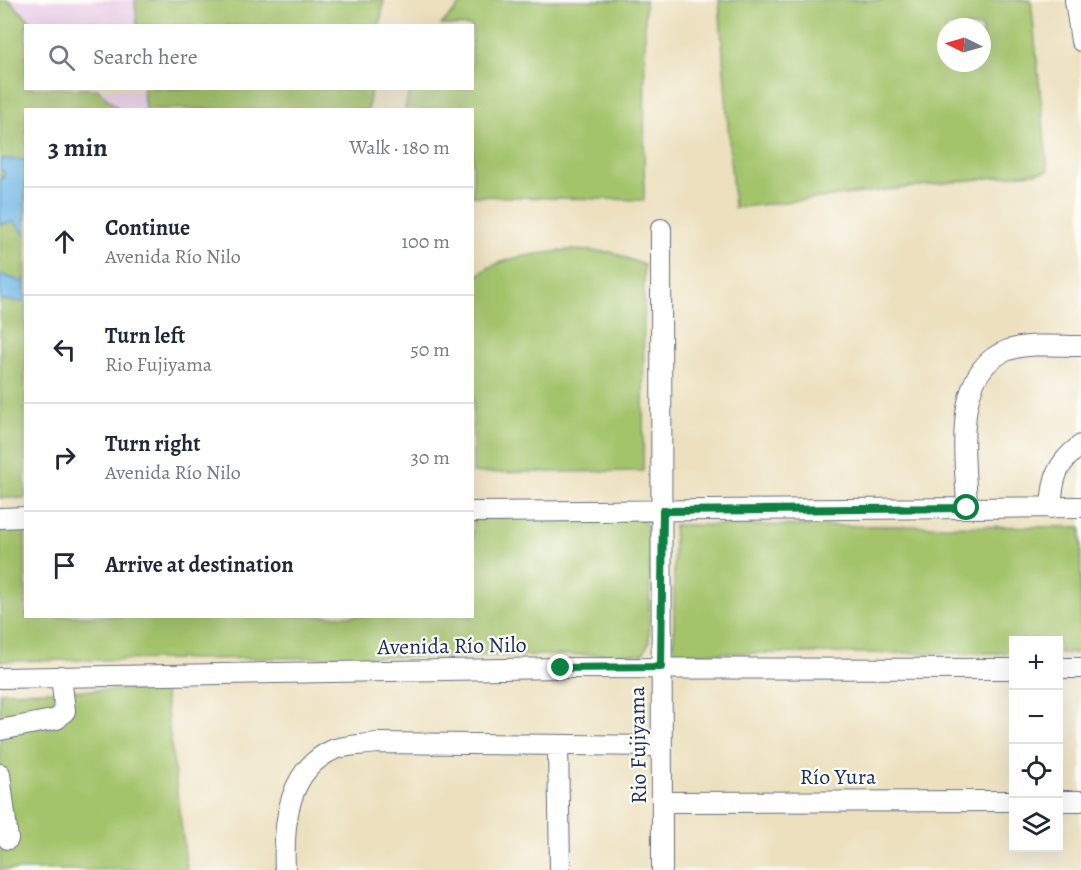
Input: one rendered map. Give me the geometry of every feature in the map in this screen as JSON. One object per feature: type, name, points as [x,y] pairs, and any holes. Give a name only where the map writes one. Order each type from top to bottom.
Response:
[{"type":"street","points":[[1075,0],[1081,41]]},
{"type":"street","name":"Rio Fujiyama","points":[[661,229],[662,870]]},
{"type":"street","points":[[967,508],[965,404],[972,385],[989,362],[1007,350],[1081,346]]},
{"type":"street","points":[[1051,507],[1053,484],[1060,465],[1081,445]]},
{"type":"street","points":[[474,512],[1081,507]]},
{"type":"street","points":[[0,518],[24,517]]},
{"type":"street","name":"Avenida Río Nilo","points":[[0,678],[661,667],[1009,669]]},
{"type":"street","points":[[1063,668],[1081,668]]},
{"type":"street","points":[[0,730],[57,719],[65,711],[62,676]]},
{"type":"street","points":[[285,870],[284,840],[294,789],[309,764],[337,749],[377,743],[662,746]]},
{"type":"street","points":[[558,745],[560,870]]},
{"type":"street","points":[[0,774],[8,839]]},
{"type":"street","name":"Río Yura","points":[[663,802],[1009,801]]},
{"type":"street","points":[[1063,801],[1081,801]]},
{"type":"shaded area","points":[[9,0],[135,0],[137,24],[33,24]]},
{"type":"shaded area","points":[[98,90],[143,90],[145,108],[117,108]]},
{"type":"green space","points":[[0,0],[9,0],[33,24],[24,24],[24,90],[98,90],[117,108],[24,108],[24,498],[0,498]]},
{"type":"green space","points":[[135,0],[384,0],[380,24],[137,24]]},
{"type":"green space","points":[[465,0],[645,0],[644,200],[474,196],[474,108],[405,108],[410,90],[474,90],[474,24],[442,24]]},
{"type":"green space","points":[[719,0],[1031,0],[1048,171],[734,208]]},
{"type":"green space","points":[[143,90],[371,90],[368,108],[145,108]]},
{"type":"green space","points":[[569,250],[611,252],[644,265],[643,471],[474,473],[474,278],[493,265],[531,255]]},
{"type":"green space","points":[[635,515],[648,526],[650,542],[649,642],[643,654],[0,661],[0,522],[24,521],[24,618],[474,618],[474,517]]},
{"type":"green space","points":[[674,525],[1081,527],[1081,653],[1063,653],[1063,636],[1009,636],[1009,653],[674,653]]},
{"type":"green space","points":[[164,689],[187,870],[0,870],[0,692]]},
{"type":"water","points":[[0,159],[24,160],[24,234],[14,222],[0,224],[0,177],[3,178],[5,172],[0,169]]},
{"type":"water","points":[[0,274],[22,282],[24,279],[24,302],[0,300]]},
{"type":"route","points":[[561,668],[661,667],[663,511],[967,508]]}]
